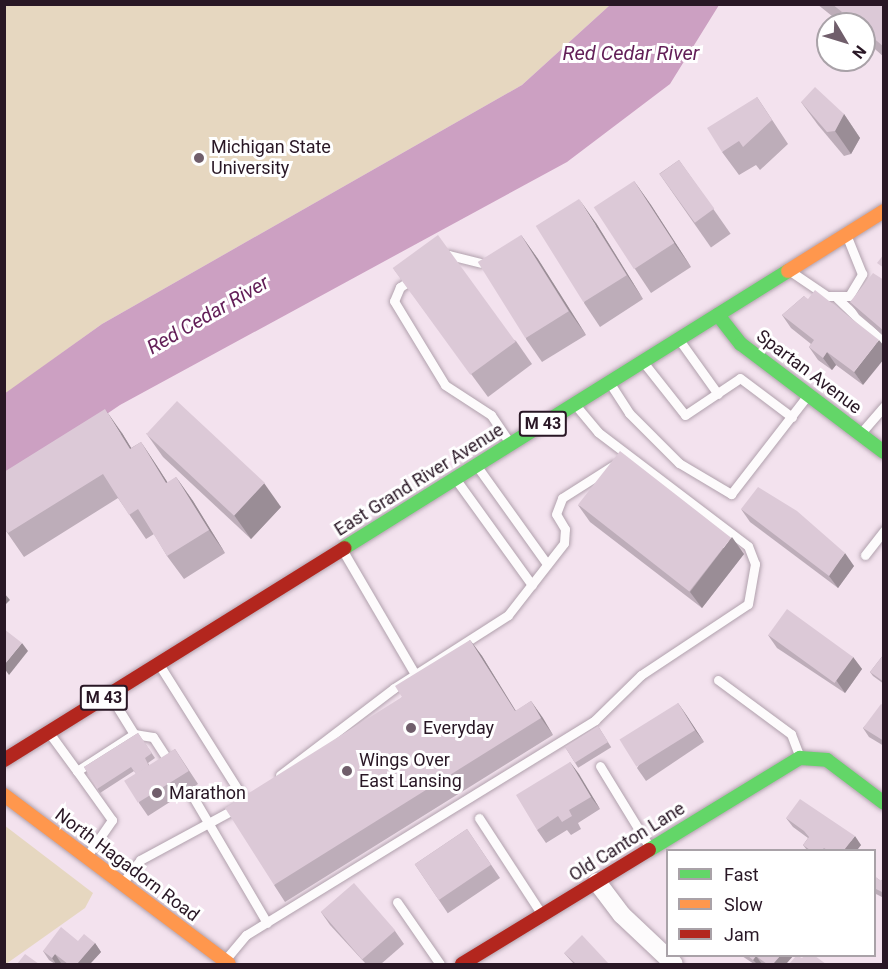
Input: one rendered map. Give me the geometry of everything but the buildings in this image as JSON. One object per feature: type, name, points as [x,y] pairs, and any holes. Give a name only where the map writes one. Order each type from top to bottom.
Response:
[{"type":"main road","name":"East Grand River Avenue","points":[[4,760],[884,211]]},
{"type":"main road","name":"Spartan Avenue","points":[[718,315],[741,344],[884,452]]},
{"type":"main road","points":[[806,757],[827,760],[884,803]]},
{"type":"main road","name":"Old Canton Lane","points":[[462,964],[650,848],[806,757]]},
{"type":"main road","name":"North Hagadorn Road","points":[[4,795],[226,963]]},
{"type":"street","points":[[597,882],[622,915],[666,956]]},
{"type":"lane","points":[[837,298],[854,292],[862,274],[846,235]]},
{"type":"lane","points":[[430,267],[449,255],[480,262]]},
{"type":"lane","points":[[789,270],[837,298],[884,344]]},
{"type":"lane","points":[[420,274],[400,287],[394,301],[445,385],[491,415],[511,444]]},
{"type":"lane","points":[[678,339],[718,394]]},
{"type":"lane","points":[[643,361],[685,415],[740,378],[792,417]]},
{"type":"lane","points":[[609,382],[630,413],[680,463],[731,494],[808,394]]},
{"type":"lane","points":[[226,963],[246,935],[595,720],[641,675],[748,604],[754,564],[748,546],[591,427],[574,404]]},
{"type":"lane","points":[[860,434],[884,406]]},
{"type":"lane","points":[[271,782],[415,674],[508,615],[566,536],[556,514],[562,498],[629,455]]},
{"type":"lane","points":[[476,465],[547,564]]},
{"type":"lane","points":[[455,478],[532,585]]},
{"type":"lane","points":[[865,555],[884,531]]},
{"type":"lane","points":[[342,549],[415,674]]},
{"type":"lane","points":[[159,664],[245,801]]},
{"type":"lane","points":[[718,680],[791,734],[806,757]]},
{"type":"lane","points":[[110,694],[135,734]]},
{"type":"lane","points":[[48,733],[112,820],[86,856]]},
{"type":"lane","points":[[77,771],[135,734],[153,737],[174,769]]},
{"type":"lane","points":[[600,766],[650,848]]},
{"type":"lane","points":[[189,790],[207,827],[267,923]]},
{"type":"lane","points":[[122,884],[140,860],[207,827],[254,795]]},
{"type":"lane","points":[[479,818],[542,915]]},
{"type":"lane","points":[[396,903],[440,964]]},
{"type":"shaded area","name":"Michigan State University","points":[[5,5],[610,5],[522,85],[102,324],[5,394]]},
{"type":"shaded area","points":[[4,825],[93,893],[85,908],[6,964]]},
{"type":"water","name":"Red Cedar River","points":[[610,5],[719,5],[670,84],[567,162],[120,405],[5,483],[4,394],[102,324],[522,85]]},
{"type":"traffic: fast","points":[[344,548],[788,271]]},
{"type":"traffic: fast","points":[[718,315],[741,344],[884,452]]},
{"type":"traffic: fast","points":[[649,850],[800,758],[827,760],[884,803]]},
{"type":"traffic: slow","points":[[788,271],[884,211]]},
{"type":"traffic: slow","points":[[4,795],[229,964]]},
{"type":"traffic: jam","points":[[4,760],[344,548]]},
{"type":"traffic: jam","points":[[462,964],[649,850]]},
{"type":"place","name":"Michigan State University","points":[[199,158]]},
{"type":"place","name":"Everyday","points":[[411,728]]},
{"type":"place","name":"Wings Over East Lansing","points":[[347,771]]},
{"type":"place","name":"Marathon","points":[[157,793]]}]
